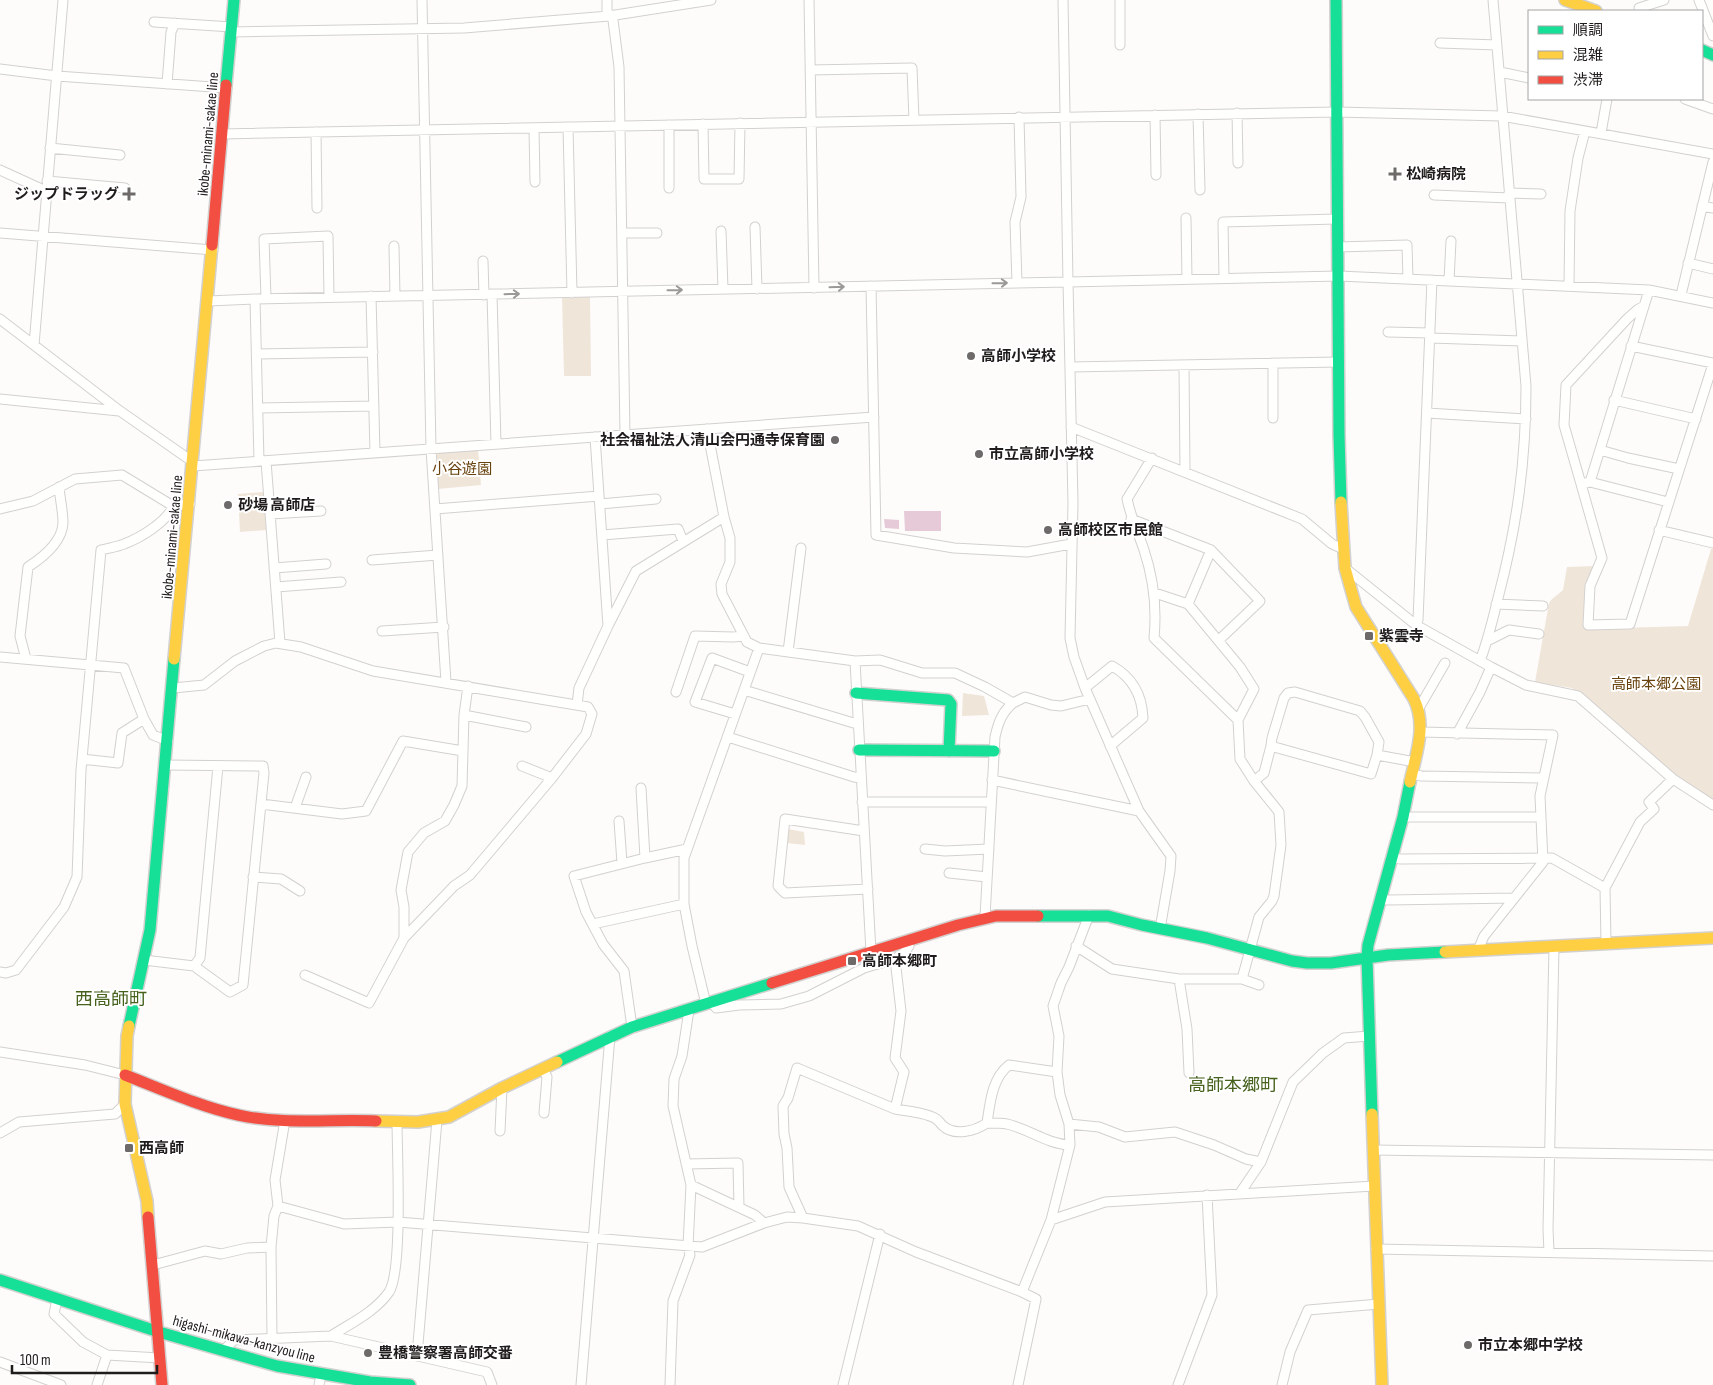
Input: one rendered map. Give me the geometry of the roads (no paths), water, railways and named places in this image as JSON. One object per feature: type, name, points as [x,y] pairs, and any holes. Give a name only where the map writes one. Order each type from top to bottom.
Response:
[{"type":"street","points":[[34,345],[63,0]]},
{"type":"street","name":"ikobe-minami-sakae line","points":[[125,1075],[126,1036],[150,930],[213,250],[234,0]]},
{"type":"street","points":[[422,0],[431,449],[444,627],[446,682]]},
{"type":"street","points":[[607,0],[609,16],[613,20],[619,67],[625,435]]},
{"type":"street","points":[[154,22],[232,29],[464,28],[609,16],[712,0]]},
{"type":"street","points":[[808,0],[814,288]]},
{"type":"street","points":[[1063,0],[1073,503],[1070,638],[1074,657],[1085,688],[1139,811],[1171,856],[1160,929]]},
{"type":"street","points":[[1120,0],[1120,45]]},
{"type":"street","points":[[1336,0],[1340,362],[1339,435],[1345,568],[1356,607],[1419,708],[1421,719],[1421,732],[1403,817],[1368,945],[1367,958],[1382,1385]]},
{"type":"street","points":[[1480,661],[1510,551],[1521,492],[1526,419],[1526,386],[1493,0]]},
{"type":"street","points":[[1565,0],[1593,7]]},
{"type":"street","points":[[1638,7],[1664,0]]},
{"type":"street","points":[[1700,0],[1713,36]]},
{"type":"street","points":[[167,84],[172,32],[175,23]]},
{"type":"street","points":[[1440,43],[1497,45]]},
{"type":"street","points":[[810,70],[912,68],[914,120]]},
{"type":"street","points":[[0,69],[57,76],[227,88]]},
{"type":"street","points":[[1500,72],[1528,78]]},
{"type":"street","points":[[1602,133],[1607,100]]},
{"type":"street","points":[[1688,100],[1713,109]]},
{"type":"street","points":[[222,134],[1337,112],[1502,116],[1713,154]]},
{"type":"street","points":[[1237,113],[1238,163]]},
{"type":"street","points":[[1198,114],[1200,190]]},
{"type":"street","points":[[1155,115],[1156,174]]},
{"type":"street","points":[[1017,283],[1015,222],[1021,197],[1019,117]]},
{"type":"street","points":[[703,124],[704,179],[739,179],[740,123]]},
{"type":"street","points":[[669,125],[669,188]]},
{"type":"street","points":[[568,127],[572,293]]},
{"type":"street","points":[[534,128],[535,182]]},
{"type":"street","points":[[1569,286],[1570,211],[1578,158],[1585,131]]},
{"type":"street","points":[[316,132],[317,208]]},
{"type":"street","points":[[50,148],[120,155]]},
{"type":"street","points":[[1681,296],[1713,162]]},
{"type":"street","points":[[0,170],[46,191]]},
{"type":"street","points":[[47,181],[125,188]]},
{"type":"street","points":[[1434,195],[1541,194]]},
{"type":"street","points":[[1702,206],[1713,208]]},
{"type":"street","points":[[1186,218],[1187,279]]},
{"type":"street","points":[[1224,278],[1223,222],[1337,219]]},
{"type":"street","points":[[755,227],[757,289]]},
{"type":"street","points":[[721,231],[723,289]]},
{"type":"street","points":[[0,233],[42,238],[213,250]]},
{"type":"street","points":[[622,233],[657,233]]},
{"type":"street","points":[[266,298],[264,239],[328,236],[329,297]]},
{"type":"street","points":[[1449,281],[1451,241]]},
{"type":"street","points":[[1338,248],[1407,245],[1408,279]]},
{"type":"street","points":[[394,246],[395,296]]},
{"type":"street","points":[[483,261],[488,294],[496,444]]},
{"type":"street","points":[[1688,263],[1713,269]]},
{"type":"street","points":[[208,301],[266,298],[1339,276],[1649,290],[1713,303]]},
{"type":"street","points":[[1416,625],[1418,620],[1432,280]]},
{"type":"street","points":[[871,286],[876,535],[954,548],[1027,552],[1071,544]]},
{"type":"street","points":[[1585,483],[1600,450],[1649,290]]},
{"type":"street","points":[[371,296],[375,453]]},
{"type":"street","points":[[255,299],[258,408],[270,514],[280,643]]},
{"type":"street","points":[[1631,346],[1713,363],[1630,624],[1588,625],[1590,586],[1602,558],[1585,483],[1564,425],[1566,385],[1627,319],[1644,306]]},
{"type":"street","points":[[0,319],[193,464],[263,461],[874,417]]},
{"type":"street","points":[[1388,332],[1522,341]]},
{"type":"street","points":[[256,354],[373,352]]},
{"type":"street","points":[[1070,367],[1340,362]]},
{"type":"street","points":[[1273,363],[1273,418]]},
{"type":"street","points":[[1184,365],[1184,472]]},
{"type":"street","points":[[0,400],[120,411]]},
{"type":"street","points":[[1614,400],[1696,419]]},
{"type":"street","points":[[258,408],[374,406]]},
{"type":"street","points":[[1427,413],[1526,419]]},
{"type":"street","points":[[1071,427],[1302,518],[1332,544],[1343,548]]},
{"type":"street","points":[[707,429],[724,517],[730,538],[730,562],[721,584],[722,594],[747,642],[758,648],[855,661],[880,660],[922,672],[955,673],[986,687],[1013,703]]},
{"type":"street","points":[[595,437],[608,626]]},
{"type":"street","points":[[1600,450],[1680,469]]},
{"type":"street","points":[[1152,458],[1127,499],[1131,519],[1144,550],[1155,593],[1154,638],[1238,720]]},
{"type":"street","points":[[0,509],[34,501],[75,479],[122,475],[173,506],[190,504]]},
{"type":"street","points":[[1585,483],[1668,502]]},
{"type":"street","points":[[26,659],[20,636],[28,567],[43,558],[54,543],[63,524],[59,487]]},
{"type":"street","points":[[435,509],[600,500],[656,499]]},
{"type":"street","points":[[0,972],[6,973],[16,970],[64,907],[77,877],[82,759],[101,550],[124,544],[153,527],[166,518],[173,506]]},
{"type":"street","points":[[270,514],[321,510]]},
{"type":"street","points":[[577,705],[579,688],[636,571],[724,517]]},
{"type":"street","points":[[1131,519],[1211,550],[1260,601],[1218,640]]},
{"type":"street","points":[[602,535],[678,529],[683,541]]},
{"type":"street","points":[[1659,530],[1713,543]]},
{"type":"street","points":[[788,652],[801,548]]},
{"type":"street","points":[[1188,604],[1211,550]]},
{"type":"street","points":[[372,560],[438,555]]},
{"type":"street","points":[[274,568],[326,564]]},
{"type":"street","points":[[1345,568],[1416,625],[1480,661],[1526,685],[1578,696],[1673,779],[1713,805]]},
{"type":"street","points":[[276,587],[341,582]]},
{"type":"street","points":[[1155,593],[1188,604],[1240,667],[1254,689],[1238,720],[1240,759],[1254,781],[1279,812],[1281,845],[1274,896],[1259,917],[1242,978]]},
{"type":"street","points":[[1496,604],[1543,606]]},
{"type":"street","points":[[382,631],[444,627]]},
{"type":"street","points":[[1487,641],[1509,630],[1539,634]]},
{"type":"street","points":[[676,692],[695,636],[733,638],[744,636]]},
{"type":"street","points":[[173,688],[204,685],[235,661],[264,646],[280,643],[301,646],[373,671],[588,707],[592,714],[586,734],[552,778],[470,875],[454,886],[404,938],[368,1003],[305,975]]},
{"type":"street","points":[[758,648],[684,858],[684,904],[692,946],[709,1003],[716,1008],[739,1005],[781,1004],[808,996],[864,968],[895,959],[905,952],[909,946],[908,940]]},
{"type":"street","points":[[0,657],[124,668],[144,719],[153,734],[168,741]]},
{"type":"street","points":[[735,714],[696,702],[712,658],[750,672]]},
{"type":"street","points":[[855,661],[857,724],[872,952]]},
{"type":"street","points":[[1419,708],[1445,663]]},
{"type":"street","points":[[1085,688],[1112,666],[1124,673],[1132,682],[1143,718],[1110,746]]},
{"type":"street","points":[[1457,734],[1480,692],[1491,667]]},
{"type":"street","points":[[404,938],[404,907],[401,890],[408,852],[424,833],[445,821],[462,786],[464,716],[468,686]]},
{"type":"street","points":[[744,690],[857,724]]},
{"type":"street","points":[[1254,781],[1264,773],[1272,738],[1284,698],[1288,693],[1295,692],[1360,711],[1379,742],[1371,774],[1271,746]]},
{"type":"street","points":[[856,693],[948,700],[951,704],[949,751]]},
{"type":"street","points":[[985,917],[992,780],[995,737],[998,724],[1006,709],[1025,697],[1061,706],[1090,700]]},
{"type":"street","points":[[464,716],[526,727]]},
{"type":"street","points":[[82,759],[118,763],[122,733],[144,719]]},
{"type":"street","points":[[1421,732],[1553,734],[1540,796],[1543,862],[1484,936],[1478,950]]},
{"type":"street","points":[[728,737],[854,778],[861,778]]},
{"type":"street","points":[[261,804],[342,814],[366,811],[403,741],[463,751]]},
{"type":"street","points":[[859,750],[994,751]]},
{"type":"street","points":[[1377,754],[1415,762]]},
{"type":"street","points":[[144,960],[194,966],[230,992],[243,985],[264,773],[263,766],[166,765]]},
{"type":"street","points":[[194,966],[200,958],[218,766]]},
{"type":"street","points":[[522,766],[552,778]]},
{"type":"street","points":[[1412,774],[1421,776],[1543,778]]},
{"type":"street","points":[[295,808],[306,777]]},
{"type":"street","points":[[1606,944],[1605,888],[1640,822],[1654,809],[1649,802],[1673,779]]},
{"type":"street","points":[[992,780],[1139,811]]},
{"type":"street","points":[[641,788],[645,858]]},
{"type":"street","points":[[862,802],[991,802]]},
{"type":"street","points":[[1403,817],[1541,817]]},
{"type":"street","points":[[864,831],[785,819],[778,886],[785,893],[868,889]]},
{"type":"street","points":[[619,821],[622,863]]},
{"type":"street","points":[[632,1027],[624,971],[604,944],[586,912],[574,876],[622,863],[688,849]]},
{"type":"street","points":[[924,849],[946,851],[988,849]]},
{"type":"street","points":[[1391,857],[1400,859],[1552,858],[1605,888]]},
{"type":"street","points":[[949,873],[987,877]]},
{"type":"street","points":[[253,877],[281,879],[300,891]]},
{"type":"street","points":[[1380,899],[1514,898]]},
{"type":"street","points":[[593,924],[684,904]]},
{"type":"street","points":[[1022,1292],[1051,1220],[1070,1145],[1070,1124],[1060,1095],[1057,1072],[1059,1036],[1053,1006],[1089,915]]},
{"type":"street","points":[[0,1052],[85,1065],[125,1075],[224,1112],[238,1115],[285,1120],[437,1120],[449,1117],[502,1088],[632,1027],[985,917],[1108,916],[1207,938],[1292,962],[1307,963],[1331,963],[1367,958],[1478,950],[1554,948],[1713,938]]},
{"type":"street","points":[[1076,946],[1112,969],[1180,979],[1242,978],[1259,985]]},
{"type":"street","points":[[1549,1252],[1554,948]]},
{"type":"street","points":[[894,1109],[904,1072],[895,1058],[900,1011],[895,959]]},
{"type":"street","points":[[1180,979],[1188,1038],[1189,1074]]},
{"type":"street","points":[[670,1385],[673,1301],[690,1255],[688,1246],[691,1185],[674,1106],[674,1079],[682,1056],[689,1010]]},
{"type":"street","points":[[581,1385],[610,1036]]},
{"type":"street","points":[[1240,1193],[1261,1162],[1293,1082],[1323,1053],[1344,1038],[1369,1036]]},
{"type":"street","points":[[987,1123],[992,1094],[1001,1072],[1009,1065],[1057,1072]]},
{"type":"street","points":[[543,1068],[547,1077],[544,1113]]},
{"type":"street","points":[[803,1218],[789,1187],[784,1134],[784,1106],[796,1068],[894,1109],[928,1115],[939,1120],[950,1130],[960,1132],[977,1130],[987,1123],[1006,1124],[1056,1144],[1070,1145]]},
{"type":"street","name":"higashi-mikawa-kanzyou line","points":[[125,1075],[125,1104],[147,1200],[159,1332]]},
{"type":"street","points":[[500,1131],[502,1088]]},
{"type":"street","points":[[0,1133],[19,1122],[115,1114],[125,1104]]},
{"type":"street","points":[[272,1338],[271,1247],[274,1216],[278,1206],[275,1180],[285,1120]]},
{"type":"street","points":[[417,1356],[437,1120]]},
{"type":"street","points":[[332,1336],[373,1309],[390,1291],[395,1272],[398,1222],[397,1121]]},
{"type":"street","points":[[1070,1124],[1099,1127],[1125,1137],[1175,1132],[1214,1145],[1246,1159],[1261,1162]]},
{"type":"street","points":[[1373,1150],[1713,1155]]},
{"type":"street","points":[[686,1164],[738,1163],[738,1208]]},
{"type":"street","points":[[691,1185],[755,1215],[764,1222]]},
{"type":"street","points":[[1051,1220],[1106,1202],[1374,1186]]},
{"type":"street","points":[[1178,1385],[1212,1295],[1207,1195]]},
{"type":"street","points":[[278,1206],[344,1224],[398,1222],[702,1247],[764,1222],[786,1217],[858,1226],[880,1234],[916,1252],[1022,1292],[1036,1300],[1018,1385]]},
{"type":"street","points":[[843,1385],[880,1234]]},
{"type":"street","points":[[153,1265],[205,1251],[221,1254],[247,1248],[271,1247]]},
{"type":"street","points":[[1376,1249],[1713,1256]]},
{"type":"street","points":[[0,1272],[4,1281]]},
{"type":"street","name":"higashi-mikawa-kanzyou line","points":[[4,1281],[159,1332],[320,1380],[410,1385]]},
{"type":"street","points":[[57,1299],[54,1314],[83,1342],[107,1355],[160,1358]]},
{"type":"street","points":[[1282,1385],[1290,1352],[1308,1310],[1379,1304]]},
{"type":"street","points":[[159,1332],[162,1385]]},
{"type":"street","points":[[223,1350],[234,1340],[332,1336],[487,1372],[492,1385]]},
{"type":"street","points":[[97,1385],[107,1355]]},
{"type":"street","points":[[0,1362],[62,1385]]},
{"type":"place","name":"松崎病院","points":[[1395,174]]},
{"type":"place","name":"ジップドラッグ","points":[[129,194]]},
{"type":"place","name":"高師小学校","points":[[971,356]]},
{"type":"place","name":"社会福祉法人清山会円通寺保育園","points":[[835,440]]},
{"type":"place","name":"市立高師小学校","points":[[979,454]]},
{"type":"place","name":"砂場 高師店","points":[[228,505]]},
{"type":"place","name":"高師校区市民館","points":[[1048,530]]},
{"type":"place","name":"紫雲寺","points":[[1369,636]]},
{"type":"place","name":"高師本郷町","points":[[852,961]]},
{"type":"place","name":"西高師","points":[[129,1148]]},
{"type":"place","name":"市立本郷中学校","points":[[1468,1345]]},
{"type":"place","name":"豊橋警察署高師交番","points":[[368,1353]]},
{"type":"district","name":"西高師町","points":[[111,999]]},
{"type":"district","name":"高師本郷町","points":[[1233,1085]]},
{"type":"park label","name":"小谷遊園","points":[[462,469]]},
{"type":"park label","name":"高師本郷公園","points":[[1656,684]]}]
